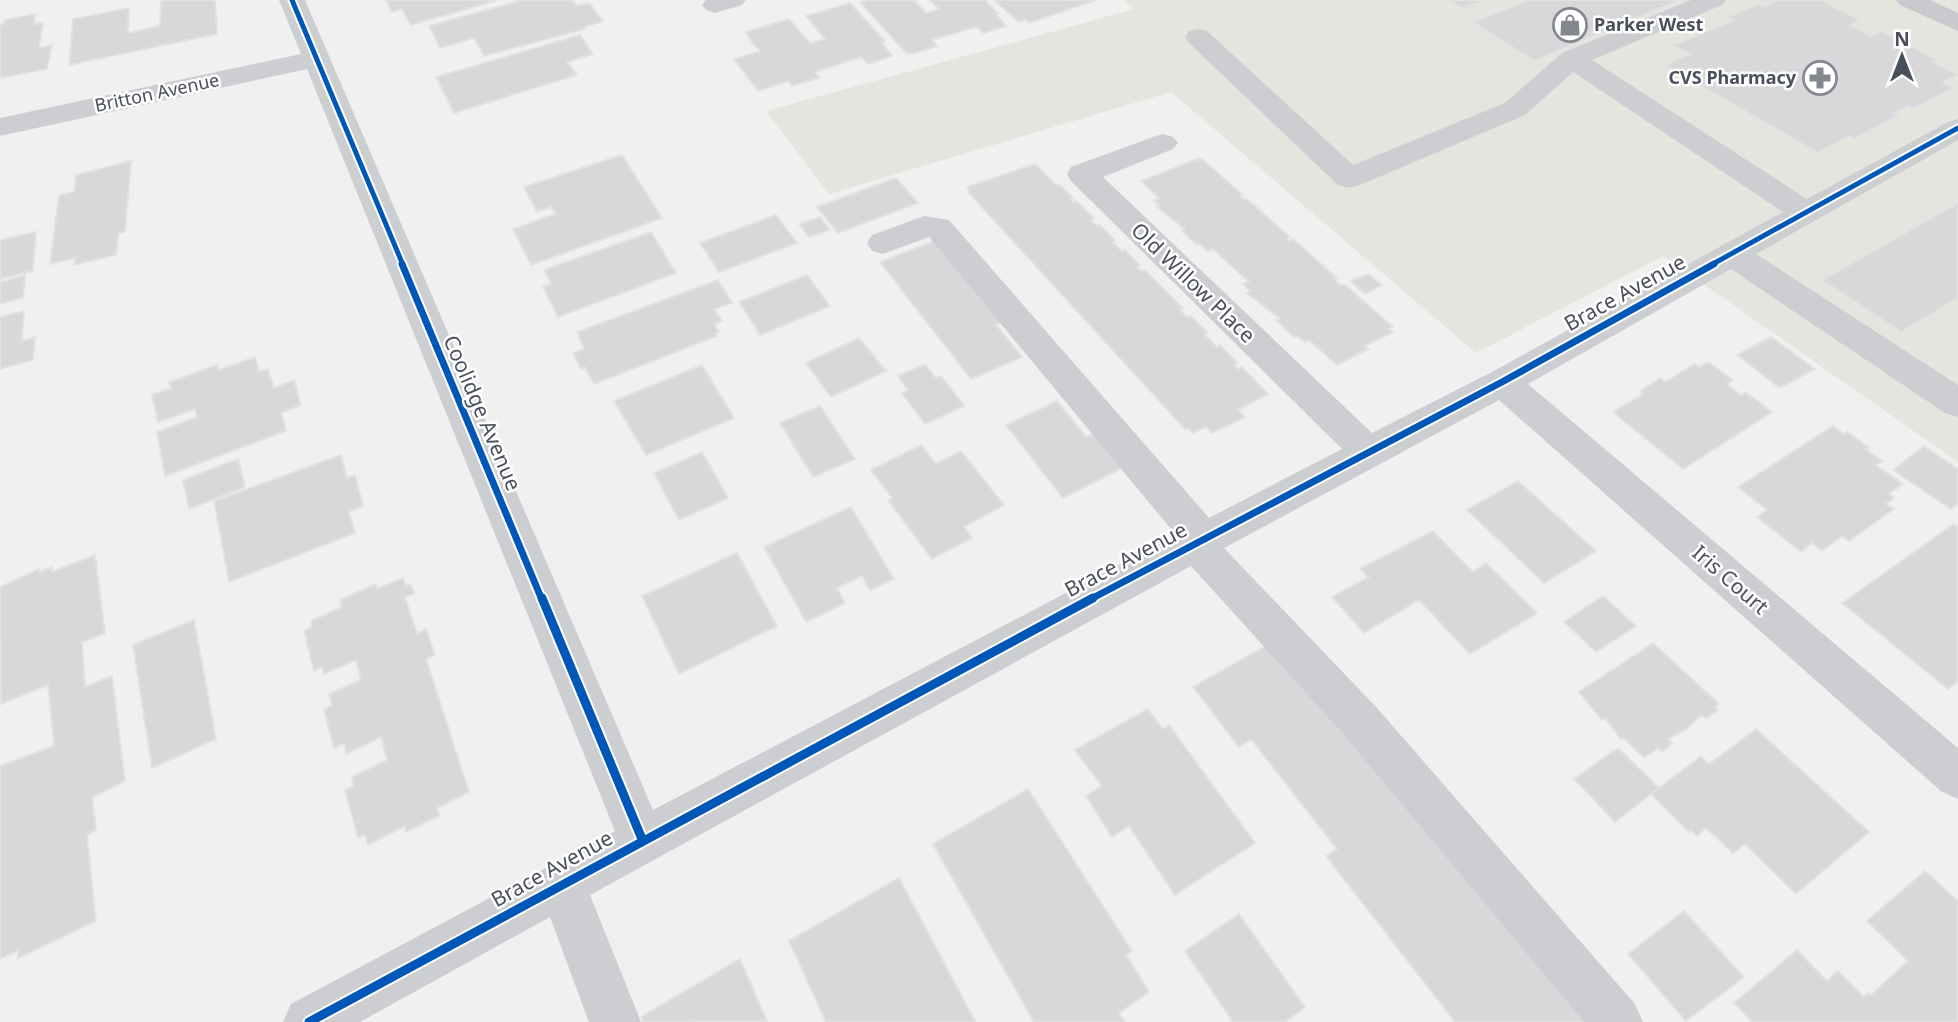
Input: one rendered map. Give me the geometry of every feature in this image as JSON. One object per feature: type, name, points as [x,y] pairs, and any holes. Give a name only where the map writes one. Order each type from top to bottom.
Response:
[{"type":"main road","points":[[1909,0],[1958,23]]},
{"type":"street","name":"Coolidge Avenue","points":[[292,0],[642,839]]},
{"type":"street","points":[[1198,37],[1349,178],[1515,109],[1572,59],[1713,0]]},
{"type":"street","name":"Britton Avenue","points":[[0,127],[315,59]]},
{"type":"street","points":[[1572,59],[1805,213]]},
{"type":"street","name":"Brace Avenue","points":[[309,1022],[642,839],[1502,382],[1958,128]]},
{"type":"street","name":"Old Willow Place","points":[[1163,143],[1082,174],[1368,452]]},
{"type":"street","points":[[883,243],[924,226],[939,227],[1199,541],[1361,722],[1617,1022]]},
{"type":"street","points":[[1732,254],[1958,403]]},
{"type":"street","name":"Iris Court","points":[[1502,382],[1952,762]]},
{"type":"street","points":[[561,884],[615,1022]]},
{"type":"shaded area","points":[[1124,0],[1958,0],[1958,462],[1663,256],[1476,353],[1171,92],[829,194],[766,111],[1134,9]]},
{"type":"building","points":[[215,0],[217,34],[69,65],[73,19],[129,8],[128,33],[160,26],[161,1]]},
{"type":"building","points":[[386,0],[498,0],[411,25],[402,9],[392,12]]},
{"type":"building","points":[[523,0],[572,0],[577,6],[589,3],[603,21],[584,27],[585,29],[484,56],[474,38],[440,48],[429,26]]},
{"type":"building","points":[[914,0],[926,13],[939,9],[930,0],[985,0],[1006,26],[984,33],[976,27],[932,40],[937,46],[913,54],[906,53],[860,2]]},
{"type":"building","points":[[994,0],[1096,0],[1029,23],[1025,19],[1019,22]]},
{"type":"building","points":[[1450,0],[1487,0],[1461,8]]},
{"type":"building","points":[[1528,0],[1679,0],[1534,61],[1473,22]]},
{"type":"building","name":"CVS Pharmacy","points":[[1778,0],[1821,0],[1860,20],[1850,25],[1871,36],[1882,31],[1936,59],[1933,62],[1958,75],[1943,82],[1954,88],[1913,109],[1909,106],[1895,113],[1900,115],[1854,139],[1850,136],[1818,153],[1665,65],[1690,54],[1674,45],[1733,20],[1728,17],[1758,4],[1763,7]]},
{"type":"building","points":[[850,3],[885,41],[882,42],[892,56],[868,64],[861,57],[815,72],[819,78],[792,86],[788,81],[758,91],[734,59],[760,51],[745,32],[789,19],[810,43],[825,39],[806,16]]},
{"type":"building","points":[[35,14],[34,24],[43,23],[39,48],[52,45],[47,69],[0,78],[0,25],[4,24],[5,20]]},
{"type":"building","points":[[580,35],[593,54],[567,62],[577,75],[454,113],[436,77]]},
{"type":"building","points":[[622,155],[662,218],[531,265],[513,229],[555,214],[551,207],[537,212],[524,187]]},
{"type":"building","points":[[1197,159],[1203,160],[1243,195],[1240,196],[1244,200],[1247,199],[1290,237],[1287,238],[1289,241],[1293,239],[1338,279],[1335,280],[1340,285],[1344,284],[1393,327],[1389,329],[1393,332],[1365,346],[1368,349],[1337,365],[1309,340],[1305,342],[1297,336],[1294,337],[1276,320],[1280,319],[1247,293],[1250,291],[1243,284],[1249,282],[1213,249],[1207,251],[1200,244],[1197,245],[1182,231],[1185,229],[1157,207],[1160,206],[1154,200],[1159,198],[1141,181]]},
{"type":"building","points":[[131,161],[125,232],[119,233],[116,255],[74,265],[75,258],[50,264],[59,195],[74,192],[76,175]]},
{"type":"building","points":[[1035,164],[1073,198],[1070,199],[1073,202],[1076,201],[1094,218],[1091,220],[1097,226],[1100,225],[1115,240],[1112,242],[1140,265],[1137,267],[1141,271],[1145,270],[1183,308],[1180,310],[1187,317],[1191,316],[1208,333],[1204,334],[1217,347],[1220,345],[1238,363],[1234,365],[1239,369],[1242,367],[1268,394],[1238,410],[1245,417],[1212,433],[1206,427],[1193,433],[1188,428],[1185,429],[968,192],[970,191],[967,187]]},
{"type":"building","points":[[896,178],[918,203],[838,233],[817,207]]},
{"type":"building","points":[[1958,203],[1958,298],[1901,332],[1822,280]]},
{"type":"building","points":[[776,215],[797,243],[719,272],[700,243]]},
{"type":"building","points":[[820,217],[830,230],[809,237],[799,224]]},
{"type":"building","points":[[36,232],[33,271],[0,279],[0,240]]},
{"type":"building","points":[[651,232],[676,273],[558,317],[543,287],[551,284],[544,270]]},
{"type":"building","points":[[935,241],[1003,322],[996,325],[1022,357],[971,379],[880,262]]},
{"type":"building","points":[[1368,274],[1382,285],[1365,294],[1351,281]]},
{"type":"building","points":[[25,275],[23,298],[0,304],[0,282]]},
{"type":"building","points":[[807,275],[830,306],[760,335],[739,302]]},
{"type":"building","points":[[718,280],[732,303],[714,309],[722,321],[714,324],[719,332],[716,333],[717,336],[594,384],[585,367],[581,369],[573,353],[584,349],[577,332]]},
{"type":"building","points":[[24,311],[22,341],[35,337],[33,360],[0,369],[0,317]]},
{"type":"building","points":[[1771,337],[1815,369],[1780,388],[1737,355]]},
{"type":"building","points":[[859,338],[886,371],[831,397],[806,363]]},
{"type":"building","points":[[255,357],[259,372],[268,369],[274,388],[294,380],[301,405],[281,413],[286,431],[165,476],[157,432],[197,417],[195,409],[158,422],[152,395],[171,388],[169,382],[217,365],[219,370]]},
{"type":"building","points":[[1708,362],[1733,380],[1727,384],[1741,395],[1745,392],[1772,412],[1683,469],[1613,412],[1643,394],[1640,391],[1661,378],[1665,382],[1695,364],[1699,367]]},
{"type":"building","points":[[925,364],[936,378],[941,376],[964,406],[925,424],[902,393],[908,390],[898,376]]},
{"type":"building","points":[[702,365],[734,418],[646,455],[614,401]]},
{"type":"building","points":[[1057,401],[1086,437],[1096,433],[1124,467],[1063,498],[1006,425]]},
{"type":"building","points":[[820,406],[855,459],[813,477],[780,423]]},
{"type":"building","points":[[1833,426],[1844,434],[1848,432],[1869,448],[1866,449],[1882,461],[1876,465],[1903,484],[1889,494],[1894,498],[1886,504],[1894,509],[1849,541],[1842,536],[1822,551],[1812,543],[1801,552],[1757,517],[1767,510],[1738,487]]},
{"type":"building","points":[[921,445],[936,464],[961,451],[1004,505],[964,527],[972,538],[932,559],[888,500],[892,498],[871,470]]},
{"type":"building","points":[[1924,446],[1958,469],[1958,504],[1951,509],[1893,470]]},
{"type":"building","points":[[702,452],[728,498],[679,520],[654,473]]},
{"type":"building","points":[[341,455],[347,478],[355,475],[363,506],[349,512],[355,533],[229,582],[214,501]]},
{"type":"building","points":[[238,459],[245,487],[189,509],[183,480]]},
{"type":"building","points":[[1518,481],[1596,551],[1544,583],[1467,510]]},
{"type":"building","points":[[851,507],[894,579],[870,590],[862,576],[837,588],[845,603],[806,622],[764,547]]},
{"type":"building","points":[[1954,524],[1958,527],[1958,681],[1948,689],[1842,603]]},
{"type":"building","points":[[1433,531],[1473,572],[1486,563],[1537,613],[1470,654],[1419,600],[1364,633],[1332,597],[1369,577],[1360,569]]},
{"type":"building","points":[[737,553],[777,626],[679,674],[642,596]]},
{"type":"building","points":[[95,555],[105,633],[82,642],[85,687],[112,676],[125,781],[92,797],[96,830],[87,835],[96,921],[18,958],[18,950],[0,959],[0,766],[54,746],[48,685],[1,704],[0,587],[39,569],[39,572],[52,567],[52,572]]},
{"type":"building","points":[[403,578],[406,586],[411,584],[414,594],[405,597],[417,633],[426,629],[435,655],[426,659],[469,792],[437,808],[440,815],[406,832],[405,826],[368,845],[365,835],[358,838],[345,790],[354,786],[352,777],[387,760],[381,737],[346,754],[344,743],[334,749],[324,709],[332,705],[329,694],[361,680],[356,660],[324,674],[322,667],[314,671],[304,631],[312,627],[311,621],[342,607],[340,600],[376,584],[377,589]]},
{"type":"building","points":[[1603,596],[1636,626],[1596,652],[1564,622]]},
{"type":"building","points":[[194,620],[216,739],[152,768],[133,645]]},
{"type":"building","points":[[1271,643],[1589,1022],[1455,1022],[1326,856],[1337,849],[1251,739],[1239,747],[1193,687]]},
{"type":"building","points":[[1653,643],[1719,704],[1715,707],[1718,710],[1706,718],[1702,715],[1685,730],[1668,739],[1672,743],[1662,752],[1658,748],[1644,758],[1624,738],[1621,739],[1605,718],[1602,720],[1579,692]]},
{"type":"building","points":[[1148,709],[1163,729],[1169,725],[1255,843],[1175,895],[1129,826],[1112,837],[1086,796],[1102,786],[1075,750]]},
{"type":"building","points":[[1756,729],[1869,832],[1796,894],[1745,844],[1733,853],[1706,828],[1697,836],[1691,830],[1689,832],[1651,794],[1701,756],[1709,764]]},
{"type":"building","points":[[1618,748],[1659,788],[1615,822],[1574,779]]},
{"type":"building","points":[[1028,789],[1132,951],[1126,955],[1149,992],[1119,1013],[1125,1022],[1034,1022],[933,844]]},
{"type":"building","points":[[1925,871],[1958,901],[1958,1022],[1752,1022],[1734,1003],[1797,950],[1827,981],[1838,971],[1864,997],[1868,993],[1871,995],[1908,961],[1867,921]]},
{"type":"building","points":[[899,878],[974,1022],[826,1022],[789,941]]},
{"type":"building","points":[[1684,911],[1744,977],[1686,1021],[1628,954]]},
{"type":"building","points":[[1239,914],[1305,1007],[1285,1022],[1233,1022],[1185,951]]},
{"type":"building","points":[[740,959],[767,1021],[643,1022],[641,1017]]},
{"type":"cycle path","points":[[292,0],[642,839]]},
{"type":"cycle path","points":[[309,1022],[970,663],[1502,382],[1958,128]]},
{"type":"place","name":"Parker West","points":[[1570,25]]},
{"type":"place","name":"CVS Pharmacy","points":[[1820,78]]}]
